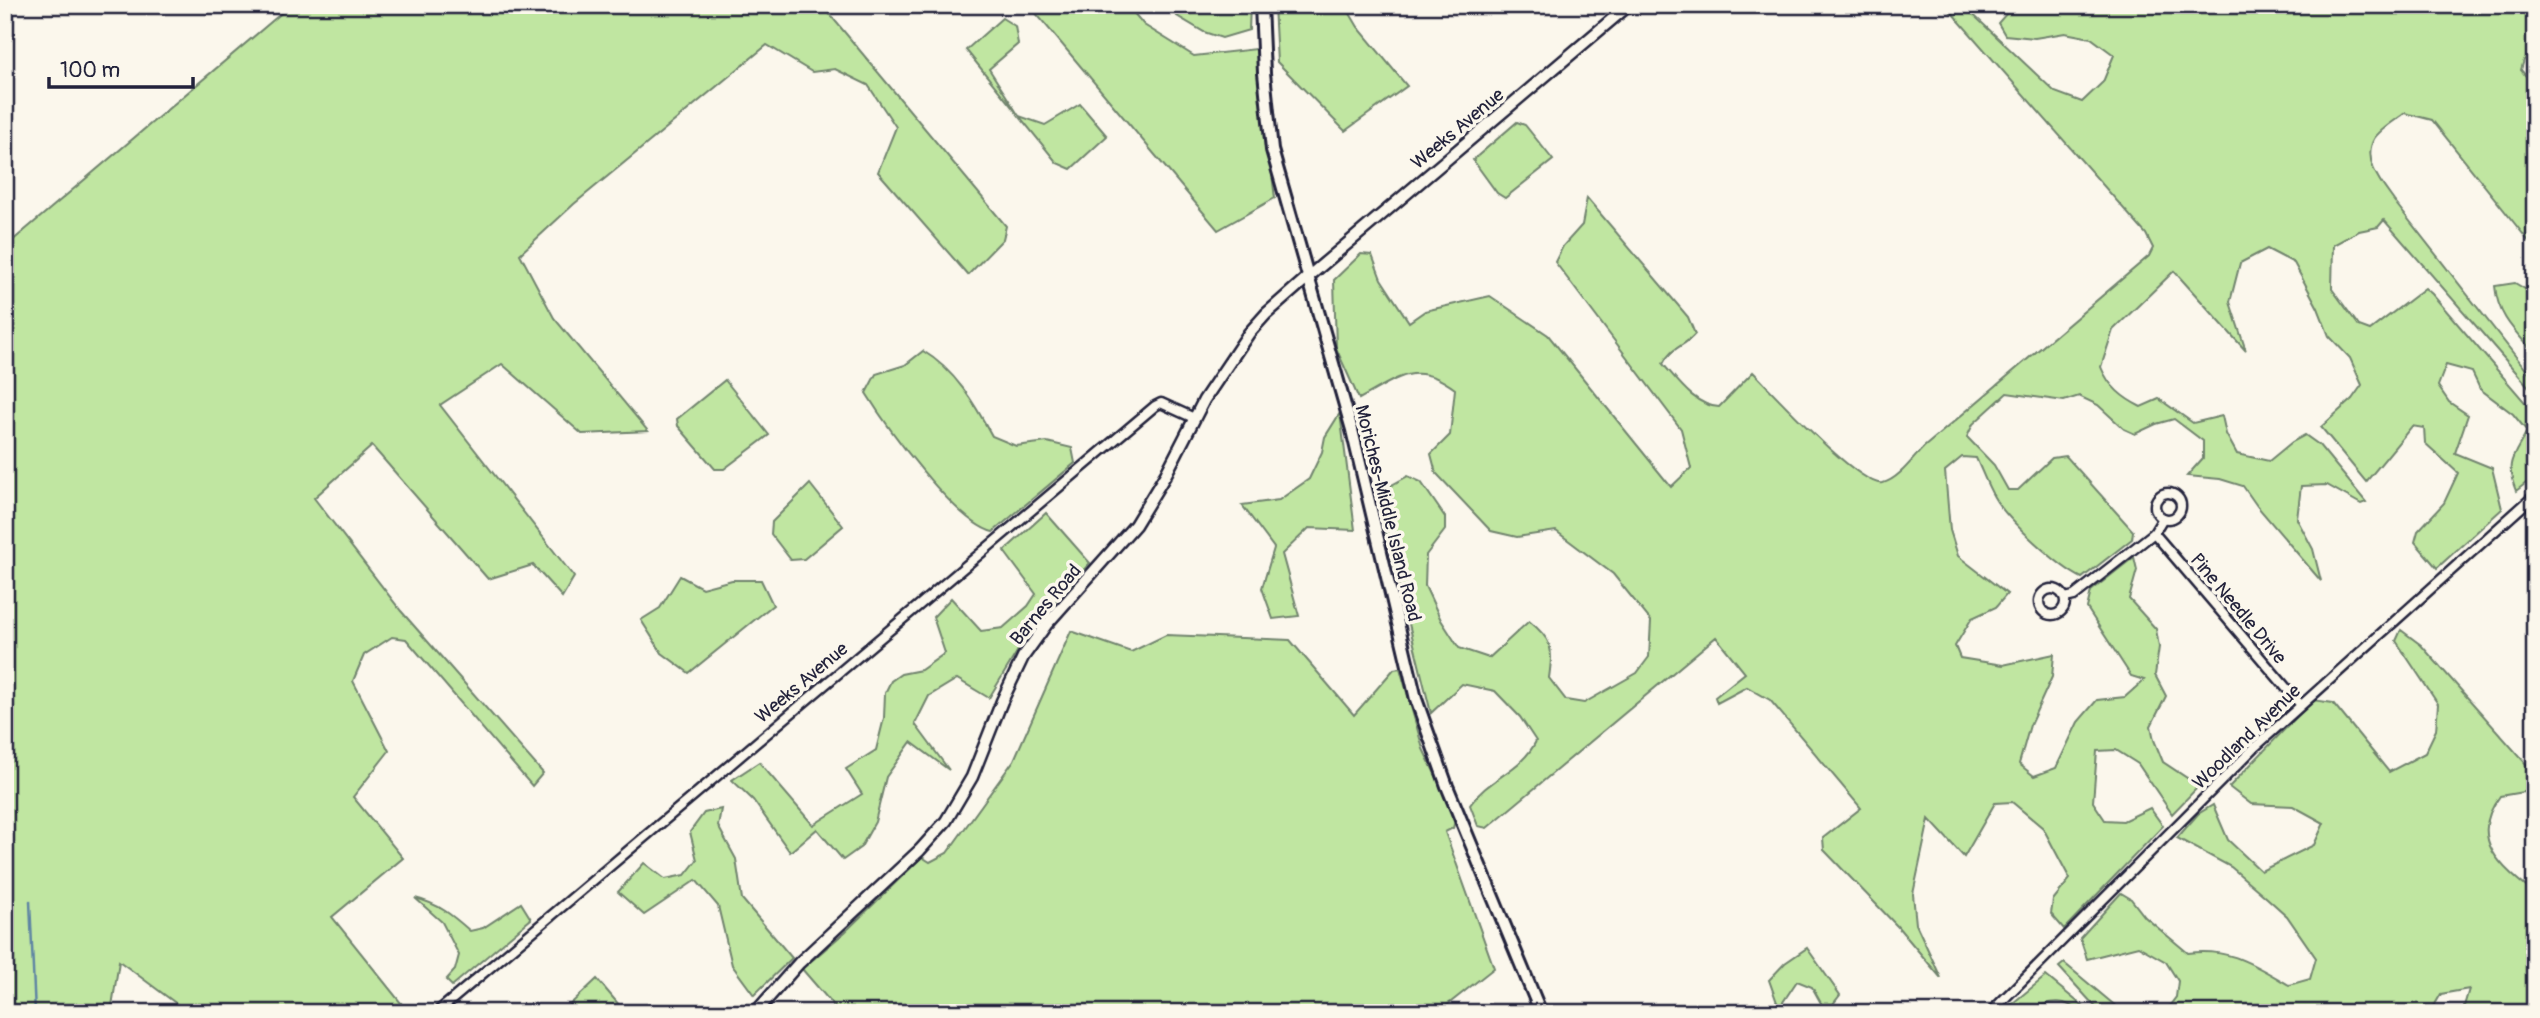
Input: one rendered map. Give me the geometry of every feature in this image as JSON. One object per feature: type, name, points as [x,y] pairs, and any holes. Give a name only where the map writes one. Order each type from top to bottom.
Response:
[{"type":"main road","name":"Moriches-Middle Island Road","points":[[1261,5],[1264,73],[1272,150],[1352,430],[1422,719],[1541,1013]]},
{"type":"street","name":"Weeks Avenue","points":[[1308,277],[1629,5]]},
{"type":"street","name":"Barnes Road","points":[[755,1013],[799,963],[920,850],[946,821],[972,777],[1007,689],[1023,657],[1055,614],[1135,525],[1217,379],[1250,333],[1266,314],[1308,277]]},
{"type":"street","name":"Weeks Avenue","points":[[436,1013],[1155,406],[1161,403],[1194,418]]},
{"type":"street","name":"Woodland Avenue","points":[[1990,1013],[2300,704],[2535,495]]},
{"type":"street","points":[[2065,598],[2074,596],[2154,533],[2164,519]]},
{"type":"street","name":"Pine Needle Drive","points":[[2154,533],[2300,704]]},
{"type":"green space","points":[[291,5],[822,5],[1006,226],[1003,239],[968,275],[878,172],[896,127],[868,85],[835,69],[812,72],[767,45],[574,204],[520,254],[554,318],[648,431],[582,434],[502,364],[440,405],[574,577],[562,597],[533,565],[488,579],[372,446],[314,498],[401,611],[543,773],[532,786],[406,639],[392,637],[364,655],[353,681],[389,751],[353,797],[403,858],[332,917],[409,1013],[189,1013],[119,961],[111,1013],[5,1013],[5,247]]},
{"type":"green space","points":[[1029,5],[1127,5],[1144,25],[1194,56],[1256,49],[1275,198],[1218,230]]},
{"type":"green space","points":[[1181,5],[1250,5],[1249,30],[1222,38],[1204,32],[1177,16]]},
{"type":"green space","points":[[1274,5],[1345,5],[1358,27],[1407,86],[1345,131],[1277,62]]},
{"type":"green space","points":[[1945,5],[1963,5],[2055,92],[2082,102],[2103,82],[2114,55],[2091,38],[2065,33],[2035,38],[2005,35],[1998,23],[2014,5],[2535,5],[2535,52],[2524,60],[2521,70],[2535,87],[2535,249],[2432,120],[2405,113],[2377,135],[2370,156],[2375,172],[2394,201],[2535,381],[2535,394],[2384,220],[2378,227],[2359,231],[2333,245],[2332,289],[2359,326],[2370,330],[2425,288],[2432,294],[2535,414],[2535,476],[2516,491],[2512,481],[2512,460],[2527,431],[2513,414],[2480,389],[2472,372],[2446,365],[2438,386],[2449,402],[2468,415],[2455,453],[2492,468],[2502,509],[2437,568],[2415,542],[2418,531],[2444,503],[2458,473],[2425,443],[2424,428],[2412,426],[2366,482],[2321,427],[2352,399],[2362,385],[2350,358],[2329,336],[2318,308],[2294,263],[2267,249],[2240,263],[2230,302],[2246,351],[2174,271],[2113,330],[2101,367],[2117,391],[2141,407],[2159,399],[2193,423],[2222,416],[2226,434],[2237,454],[2269,461],[2305,435],[2319,445],[2366,502],[2361,504],[2327,485],[2301,486],[2297,519],[2313,549],[2321,581],[2243,486],[2220,479],[2187,476],[2203,458],[2203,441],[2174,419],[2135,434],[2124,429],[2098,405],[2079,396],[2064,401],[2007,393],[1973,424],[1967,437],[1994,465],[2008,490],[2018,490],[2052,458],[2066,456],[2133,531],[2132,539],[2082,578],[2047,554],[2021,530],[1994,497],[1976,458],[1962,457],[1945,471],[1950,530],[1958,556],[2007,594],[1996,607],[1972,618],[1955,646],[1960,658],[2003,665],[2054,654],[2052,677],[2030,725],[2019,764],[2034,776],[2056,768],[2078,722],[2097,700],[2125,697],[2144,680],[2131,676],[2087,608],[2091,591],[2134,557],[2137,570],[2129,599],[2156,629],[2159,647],[2155,675],[2166,696],[2151,726],[2154,740],[2163,762],[2199,786],[2172,814],[2138,764],[2116,750],[2097,751],[2093,802],[2105,820],[2123,821],[2150,808],[2163,826],[2064,929],[2051,914],[2053,900],[2070,879],[2043,828],[2012,802],[1995,803],[1964,857],[1929,819],[1913,894],[1916,924],[1941,978],[1898,927],[1824,850],[1823,838],[1861,808],[1770,700],[1747,687],[1717,703],[1715,697],[1745,673],[1716,637],[1487,828],[1478,826],[1470,805],[1486,787],[1522,760],[1536,741],[1520,717],[1495,691],[1462,684],[1431,713],[1378,498],[1381,491],[1408,476],[1421,482],[1445,517],[1445,530],[1426,555],[1425,586],[1441,620],[1459,648],[1489,658],[1529,621],[1547,639],[1551,652],[1549,678],[1566,700],[1584,703],[1637,673],[1649,657],[1651,621],[1613,574],[1556,531],[1517,537],[1491,531],[1436,473],[1431,454],[1450,435],[1455,389],[1428,375],[1406,375],[1359,399],[1336,348],[1334,280],[1361,254],[1372,255],[1381,279],[1409,322],[1425,311],[1490,296],[1548,335],[1671,487],[1691,468],[1681,429],[1555,262],[1563,246],[1582,225],[1587,198],[1688,317],[1695,334],[1669,354],[1663,364],[1688,392],[1710,406],[1719,407],[1753,372],[1837,455],[1872,480],[1883,483],[1889,481],[1924,447],[2149,256],[2153,248],[2146,234]]},
{"type":"green space","points":[[1002,18],[1015,26],[1018,44],[989,69],[1018,115],[966,50]]},
{"type":"green space","points":[[1080,104],[1107,136],[1071,169],[1057,163],[1019,116],[1045,125]]},
{"type":"green space","points":[[1517,122],[1525,125],[1553,160],[1505,198],[1497,193],[1473,160]]},
{"type":"green space","points":[[2515,283],[2535,295],[2535,354],[2514,331],[2497,297],[2495,286]]},
{"type":"green space","points":[[923,351],[954,378],[971,400],[992,436],[1016,446],[1047,442],[1072,448],[1075,463],[993,532],[978,525],[942,493],[906,450],[866,393],[876,374],[905,365]]},
{"type":"green space","points":[[725,380],[769,435],[724,469],[715,469],[678,426],[677,419]]},
{"type":"green space","points":[[1340,413],[1355,530],[1309,528],[1282,554],[1299,616],[1273,619],[1262,588],[1274,548],[1242,505],[1279,500],[1309,479],[1322,452],[1325,437]]},
{"type":"green space","points":[[810,484],[843,526],[804,559],[791,560],[771,534],[772,522]]},
{"type":"green space","points":[[1046,513],[1090,563],[1034,624],[989,698],[957,679],[929,696],[915,724],[949,770],[911,742],[886,777],[875,822],[861,847],[843,860],[817,829],[790,852],[753,800],[732,780],[759,762],[813,825],[862,794],[846,769],[876,750],[884,718],[885,693],[891,681],[901,674],[921,670],[945,653],[933,617],[951,598],[981,631],[1003,628],[1028,606],[1036,594],[1004,551]]},
{"type":"green space","points":[[680,576],[702,588],[732,580],[761,580],[773,605],[689,673],[662,653],[641,620],[660,608]]},
{"type":"green space","points":[[2401,630],[2421,645],[2535,774],[2535,793],[2500,796],[2491,811],[2487,826],[2492,851],[2511,873],[2535,894],[2535,1013],[2462,1013],[2469,989],[2441,994],[2430,1013],[2164,1013],[2176,997],[2178,981],[2166,962],[2138,946],[2087,959],[2080,938],[2121,893],[2131,899],[2145,917],[2188,953],[2229,955],[2289,985],[2310,979],[2316,958],[2287,916],[2231,867],[2177,838],[2198,814],[2213,805],[2228,840],[2261,871],[2314,845],[2324,823],[2293,806],[2251,804],[2229,787],[2313,700],[2333,703],[2389,772],[2425,753],[2436,730],[2438,704],[2396,641]]},
{"type":"green space","points":[[1071,631],[1131,652],[1166,635],[1290,640],[1354,715],[1394,669],[1400,668],[1423,749],[1456,817],[1453,828],[1445,832],[1494,968],[1437,1013],[840,1013],[802,969],[845,932],[922,857],[930,862],[947,853],[1014,760]]},
{"type":"green space","points":[[721,809],[718,826],[736,859],[742,899],[792,958],[754,995],[732,965],[718,906],[696,880],[644,915],[618,892],[644,863],[665,879],[685,875],[697,860],[690,832],[704,813]]},
{"type":"green space","points":[[415,898],[445,911],[470,931],[483,928],[521,903],[531,919],[452,986],[446,980],[455,970],[459,955],[442,922]]},
{"type":"green space","points":[[1807,948],[1840,995],[1833,1004],[1822,1005],[1812,987],[1797,981],[1779,1008],[1769,980],[1785,963]]},
{"type":"green space","points":[[2064,963],[2124,1013],[2101,1013],[2059,967]]},
{"type":"green space","points":[[2046,976],[2091,1013],[2056,1002],[2024,1010],[2008,1007]]},
{"type":"green space","points":[[597,979],[626,1013],[561,1013]]},
{"type":"waterway","points":[[30,901],[35,1013]]}]
